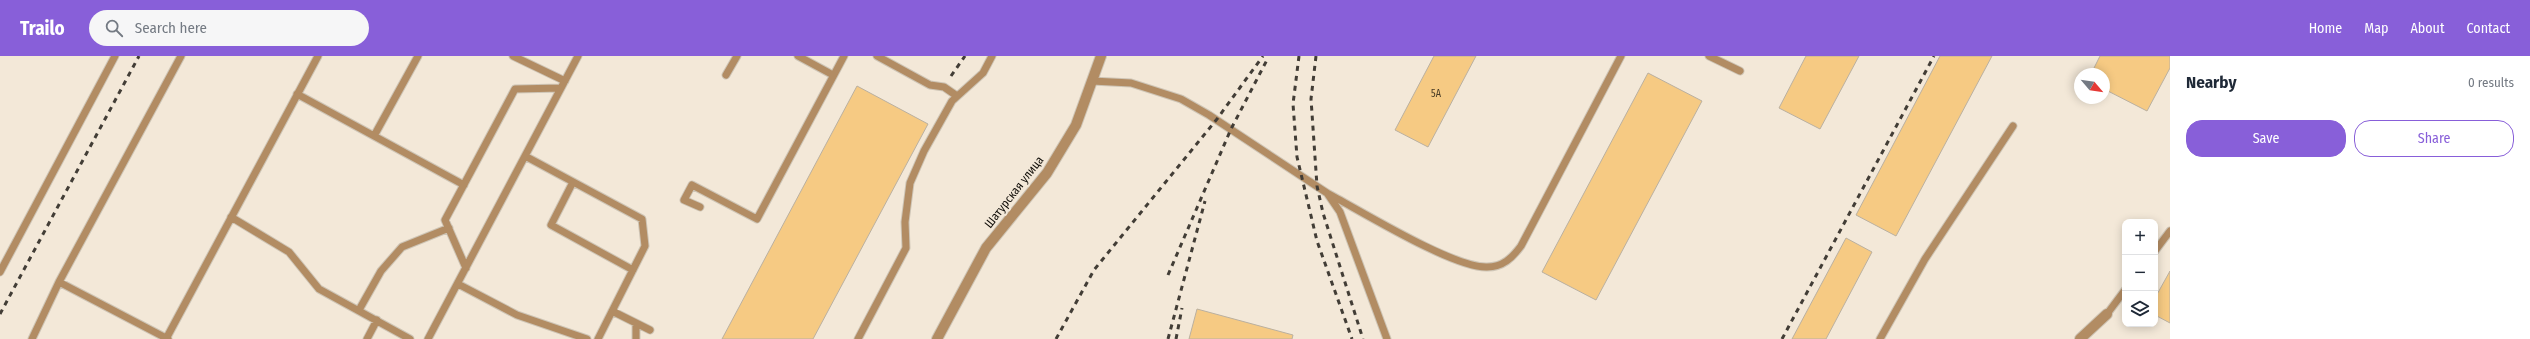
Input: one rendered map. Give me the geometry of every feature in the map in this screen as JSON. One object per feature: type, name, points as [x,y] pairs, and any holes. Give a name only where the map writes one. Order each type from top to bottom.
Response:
[{"type":"street","name":"Шатурская улица","points":[[937,339],[986,248],[1047,173],[1076,125],[1101,56]]},
{"type":"street","points":[[2080,339],[2107,314]]},
{"type":"lane","points":[[0,272],[115,56]]},
{"type":"lane","points":[[32,339],[59,282],[181,56]]},
{"type":"lane","points":[[59,282],[167,339],[318,56]]},
{"type":"lane","points":[[374,136],[418,56]]},
{"type":"lane","points":[[513,56],[565,81]]},
{"type":"lane","points":[[428,339],[578,56]]},
{"type":"lane","points":[[726,76],[737,56]]},
{"type":"lane","points":[[798,56],[834,75]]},
{"type":"lane","points":[[700,207],[684,200],[692,185],[757,219],[844,56]]},
{"type":"lane","points":[[877,56],[930,85],[944,88],[957,96]]},
{"type":"lane","points":[[858,339],[906,248],[905,222],[910,183],[924,151],[957,96],[983,73],[992,56]]},
{"type":"lane","points":[[1092,81],[1132,83],[1181,99],[1209,114],[1327,193],[1430,248],[1462,262],[1482,267],[1503,264],[1522,246],[1621,56]]},
{"type":"lane","points":[[1709,56],[1740,71]]},
{"type":"lane","points":[[466,268],[445,220],[515,89],[561,88]]},
{"type":"lane","points":[[297,94],[464,186]]},
{"type":"lane","points":[[1880,339],[1925,260],[2012,126]]},
{"type":"lane","points":[[525,156],[642,219],[645,246],[598,339]]},
{"type":"lane","points":[[572,182],[551,225],[633,270]]},
{"type":"lane","points":[[1327,193],[1340,212],[1387,339]]},
{"type":"lane","points":[[231,217],[289,252],[319,289],[410,339]]},
{"type":"lane","points":[[359,310],[381,271],[402,247],[449,228]]},
{"type":"lane","points":[[2158,247],[2170,231]]},
{"type":"lane","points":[[458,284],[517,315],[584,338]]},
{"type":"lane","points":[[2107,314],[2124,291]]},
{"type":"lane","points":[[612,311],[650,330]]},
{"type":"lane","points":[[367,339],[377,320]]},
{"type":"lane","points":[[636,323],[636,339]]},
{"type":"building","points":[[1434,56],[1476,56],[1428,147],[1395,130]]},
{"type":"building","points":[[1806,56],[1859,56],[1820,129],[1779,108]]},
{"type":"building","points":[[1940,56],[1992,56],[1896,236],[1856,215]]},
{"type":"building","points":[[2100,56],[2170,56],[2170,68],[2147,111],[2110,92],[2110,68],[2094,68]]},
{"type":"building","points":[[1648,73],[1702,101],[1596,300],[1542,272]]},
{"type":"building","points":[[857,86],[928,124],[813,339],[722,339]]},
{"type":"building","points":[[1846,238],[1872,252],[1826,339],[1792,339]]},
{"type":"building","points":[[2170,271],[2170,323],[2158,317],[2158,293]]},
{"type":"building","points":[[1197,309],[1293,335],[1292,339],[1189,339]]},
{"type":"railway","points":[[0,314],[139,56]]},
{"type":"railway","points":[[951,76],[965,56]]},
{"type":"railway","points":[[1056,339],[1094,270],[1217,119],[1263,56]]},
{"type":"railway","points":[[1299,56],[1293,104],[1297,157],[1317,241],[1352,339]]},
{"type":"railway","points":[[1316,56],[1311,99],[1317,186],[1323,213],[1363,339]]},
{"type":"railway","points":[[1782,339],[1934,56]]},
{"type":"railway","points":[[1168,275],[1231,129],[1268,58]]},
{"type":"railway","points":[[1168,339],[1205,201]]},
{"type":"railway","points":[[1176,339],[1182,308]]}]
